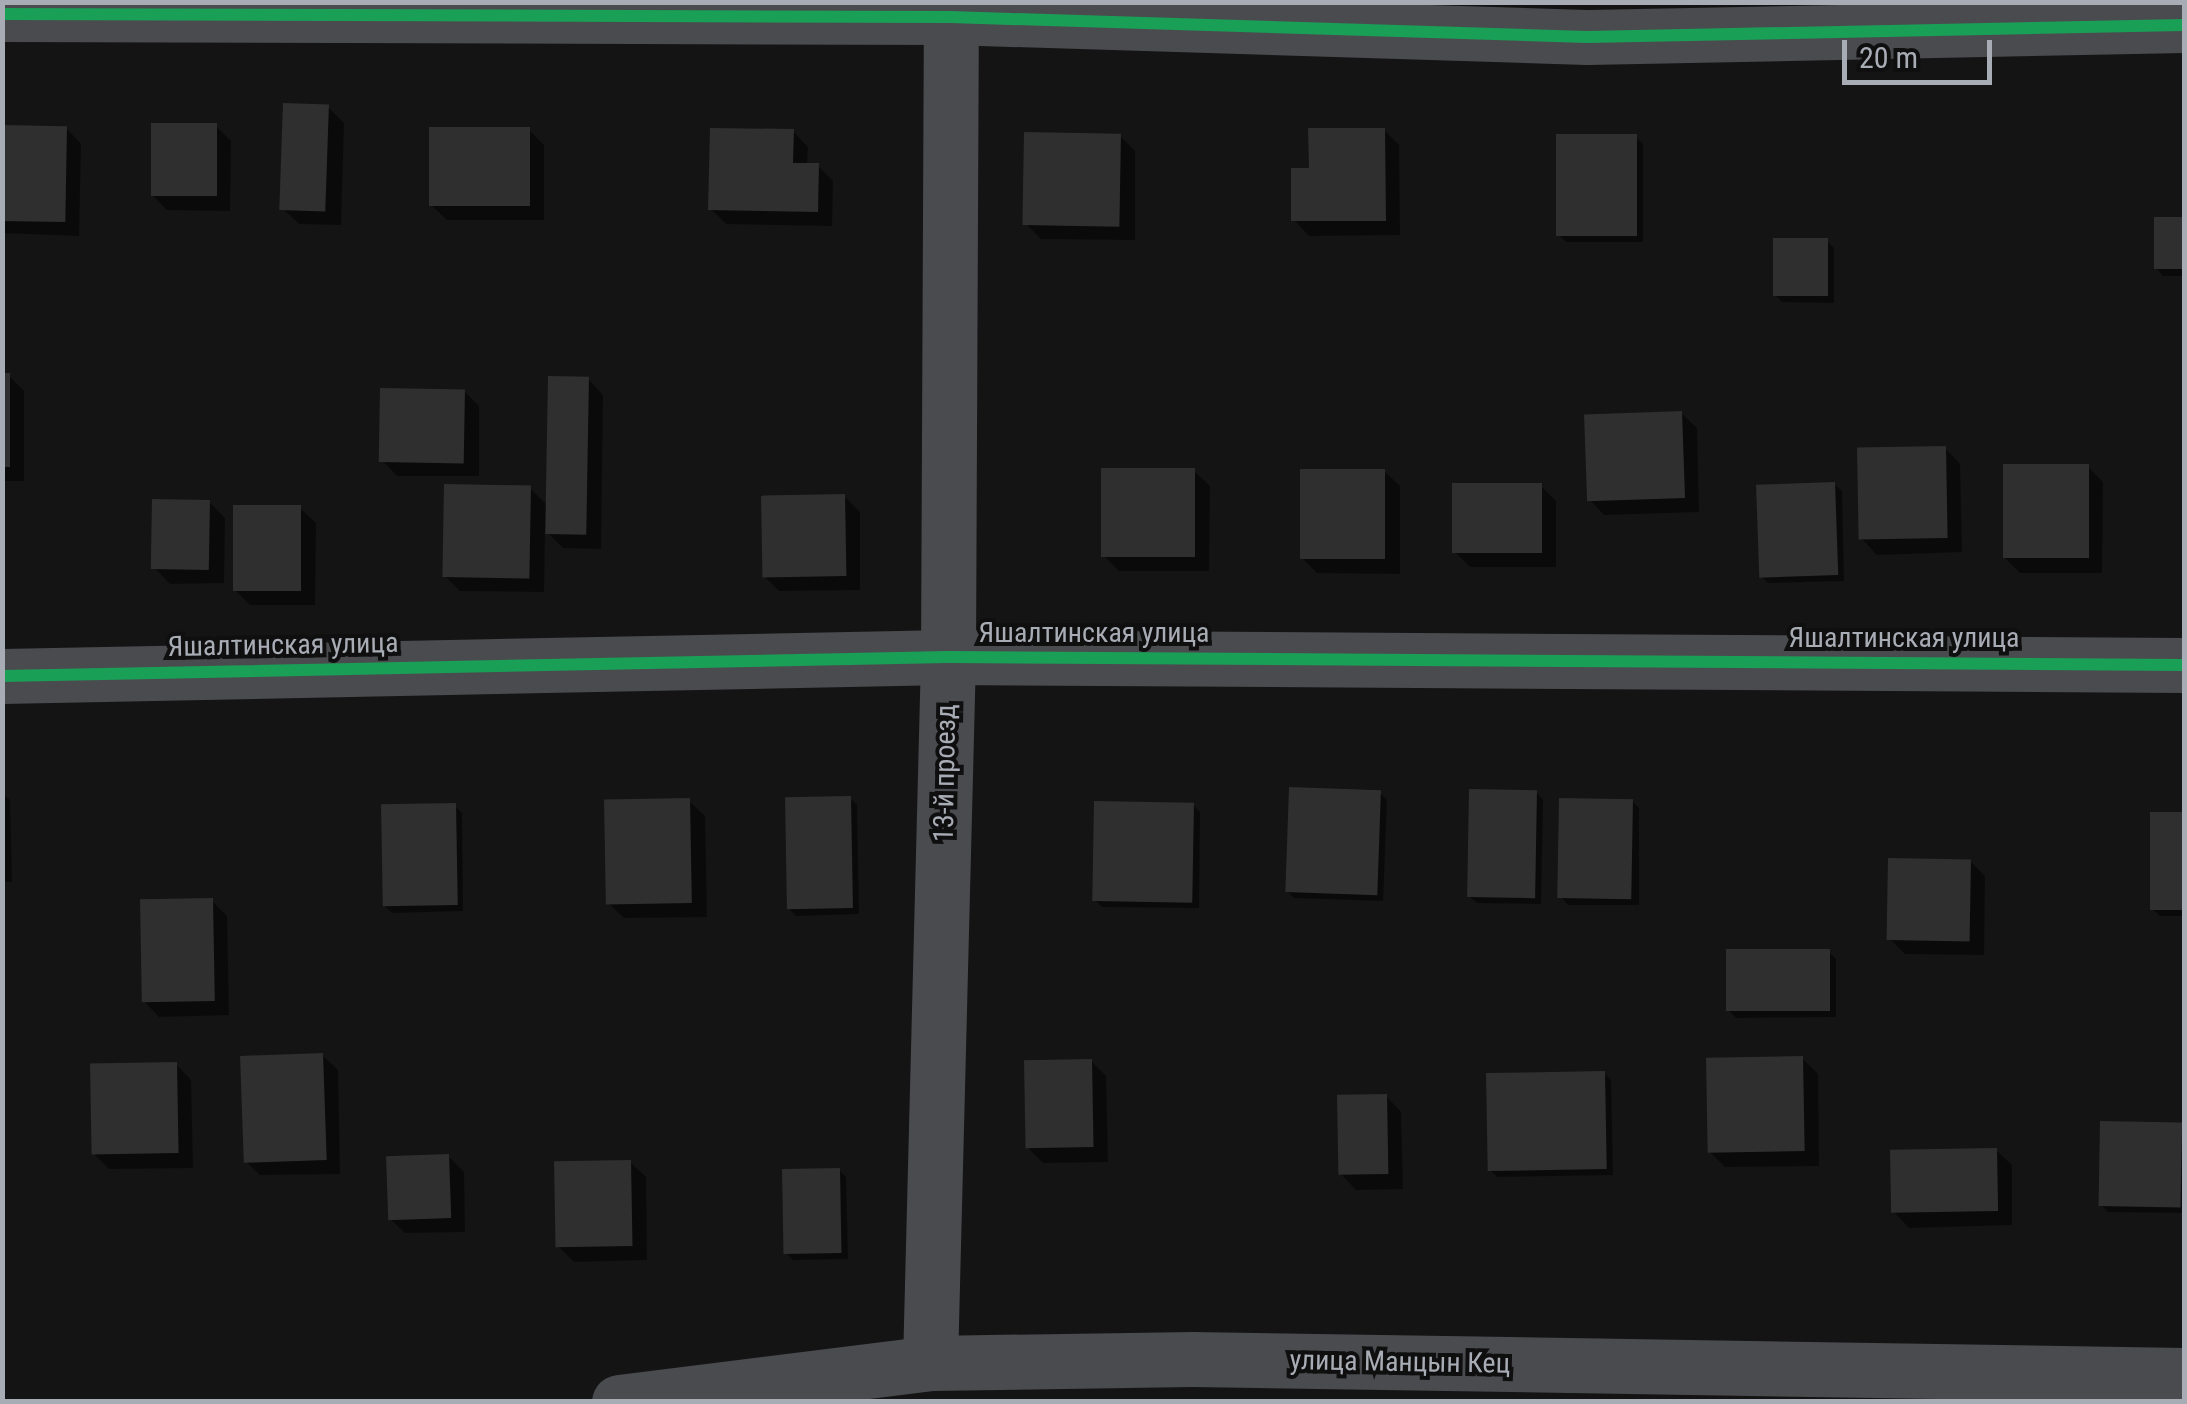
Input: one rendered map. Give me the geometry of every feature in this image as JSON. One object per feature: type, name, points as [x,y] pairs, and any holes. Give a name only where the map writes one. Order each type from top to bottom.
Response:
[{"type":"street","points":[[2,14],[270,7],[951,10],[2184,25]]},
{"type":"street","name":"13-й проезд","points":[[930,1363],[948,657],[951,10]]},
{"type":"street","name":"Яшалтинская улица","points":[[2,676],[948,657],[2184,664]]},
{"type":"street","name":"улица Манцын Кец","points":[[619,1402],[930,1363],[1192,1359],[2184,1375]]},
{"type":"building","points":[[283,103],[329,105],[325,212],[279,210]]},
{"type":"building","points":[[151,123],[217,123],[217,196],[151,196]]},
{"type":"building","points":[[2,125],[67,126],[65,222],[2,221]]},
{"type":"building","points":[[429,127],[530,127],[530,206],[429,206]]},
{"type":"building","points":[[710,128],[794,129],[793,163],[819,163],[818,212],[708,210]]},
{"type":"building","points":[[1308,128],[1385,128],[1386,221],[1291,221],[1291,168],[1309,168]]},
{"type":"building","points":[[1024,132],[1121,134],[1119,227],[1022,225]]},
{"type":"building","points":[[1556,134],[1637,134],[1637,236],[1556,236]]},
{"type":"building","points":[[2154,217],[2184,217],[2184,269],[2154,269]]},
{"type":"building","points":[[1773,238],[1828,238],[1828,296],[1773,296]]},
{"type":"building","points":[[2,373],[10,373],[10,467],[2,467]]},
{"type":"building","points":[[548,376],[589,377],[586,535],[545,534]]},
{"type":"building","points":[[380,388],[465,389],[464,463],[379,462]]},
{"type":"building","points":[[1682,411],[1685,498],[1587,501],[1584,414]]},
{"type":"building","points":[[1946,446],[1948,538],[1859,540],[1857,448]]},
{"type":"building","points":[[2003,464],[2089,464],[2089,558],[2003,558]]},
{"type":"building","points":[[1101,468],[1195,468],[1195,557],[1101,557]]},
{"type":"building","points":[[1300,469],[1385,469],[1385,559],[1300,559]]},
{"type":"building","points":[[1835,482],[1838,575],[1759,578],[1756,485]]},
{"type":"building","points":[[1452,483],[1542,483],[1542,553],[1452,553]]},
{"type":"building","points":[[444,484],[531,486],[529,579],[442,577]]},
{"type":"building","points":[[845,494],[846,576],[762,577],[761,495]]},
{"type":"building","points":[[152,499],[210,500],[209,570],[151,569]]},
{"type":"building","points":[[233,505],[301,505],[301,591],[233,591]]},
{"type":"building","points":[[1289,787],[1381,790],[1377,895],[1285,892]]},
{"type":"building","points":[[1469,789],[1537,790],[1535,898],[1467,897]]},
{"type":"building","points":[[851,796],[853,908],[787,909],[785,797]]},
{"type":"building","points":[[690,798],[692,903],[606,904],[604,800]]},
{"type":"building","points":[[1559,798],[1633,799],[1631,899],[1557,898]]},
{"type":"building","points":[[1094,801],[1194,803],[1192,903],[1092,901]]},
{"type":"building","points":[[456,803],[458,905],[383,906],[381,804]]},
{"type":"building","points":[[2150,812],[2184,812],[2184,910],[2150,910]]},
{"type":"building","points":[[1888,858],[1971,859],[1970,941],[1887,940]]},
{"type":"building","points":[[213,898],[215,1001],[142,1002],[140,899]]},
{"type":"building","points":[[1726,949],[1830,949],[1830,1011],[1726,1011]]},
{"type":"building","points":[[323,1053],[327,1160],[244,1163],[240,1056]]},
{"type":"building","points":[[1803,1056],[1805,1151],[1708,1153],[1706,1058]]},
{"type":"building","points":[[1092,1059],[1094,1147],[1026,1148],[1024,1060]]},
{"type":"building","points":[[177,1062],[179,1153],[92,1155],[90,1064]]},
{"type":"building","points":[[1605,1071],[1607,1169],[1488,1171],[1486,1073]]},
{"type":"building","points":[[1387,1094],[1388,1174],[1338,1175],[1337,1095]]},
{"type":"building","points":[[2100,1121],[2182,1122],[2181,1207],[2099,1206]]},
{"type":"building","points":[[1997,1148],[1998,1211],[1891,1213],[1890,1150]]},
{"type":"building","points":[[449,1154],[451,1218],[388,1220],[386,1156]]},
{"type":"building","points":[[631,1160],[633,1246],[556,1247],[554,1161]]},
{"type":"building","points":[[840,1168],[841,1253],[783,1254],[782,1169]]},
{"type":"cycle path","points":[[2,14],[950,17],[1587,37],[2184,25]]},
{"type":"cycle path","points":[[2,676],[948,657],[2184,665]]}]
